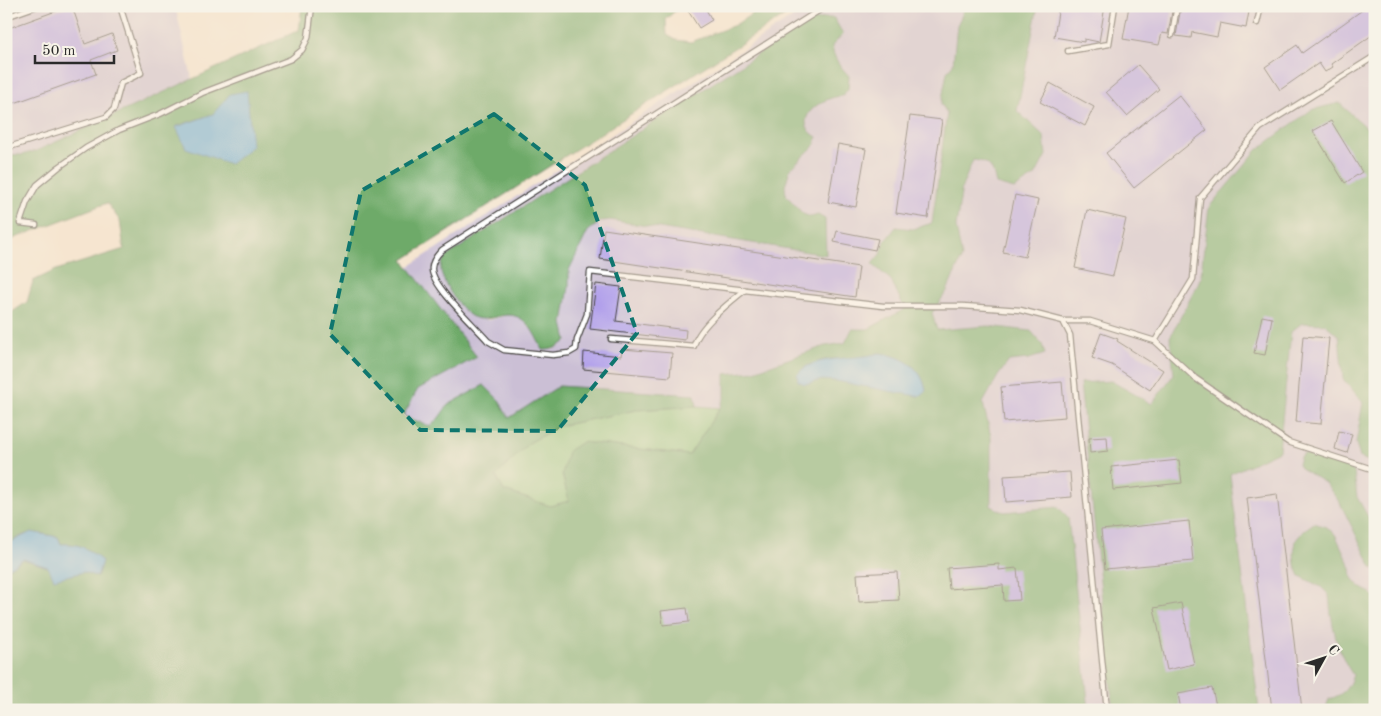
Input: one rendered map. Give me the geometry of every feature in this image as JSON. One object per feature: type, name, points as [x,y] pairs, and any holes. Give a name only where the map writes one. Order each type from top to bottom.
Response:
[{"type":"lane","points":[[6,17],[37,6]]},
{"type":"lane","points":[[6,148],[106,117],[114,109],[121,83],[141,73],[120,6]]},
{"type":"lane","points":[[36,225],[20,224],[27,202],[37,186],[59,167],[86,148],[119,130],[160,114],[230,81],[291,59],[302,50],[308,38],[312,6]]},
{"type":"lane","points":[[826,6],[442,250],[433,262],[432,271],[438,286],[488,341],[495,346],[504,350],[553,355],[569,353],[576,349],[577,340],[587,314],[590,272],[883,306],[963,306],[1020,310],[1063,321],[1090,321],[1155,341],[1195,378],[1288,442],[1375,470]]},
{"type":"lane","points":[[1068,51],[1109,44],[1115,6]]},
{"type":"lane","points":[[1172,35],[1177,6]]},
{"type":"lane","points":[[1257,23],[1261,6]]},
{"type":"lane","points":[[1155,341],[1192,279],[1200,198],[1260,128],[1375,56]]},
{"type":"lane","points":[[611,339],[694,346],[696,337],[744,290]]},
{"type":"lane","points":[[1063,321],[1070,335],[1107,710]]},
{"type":"highlighted area","points":[[494,114],[585,185],[637,333],[557,431],[420,430],[330,334],[361,191]]},
{"type":"shaded area","points":[[21,6],[175,6],[194,87],[6,164],[6,11]]},
{"type":"shaded area","points":[[810,6],[1375,6],[1375,710],[6,710],[6,521],[408,267]],"holes":[[[826,18],[833,55],[849,76],[842,96],[826,99],[812,109],[807,116],[806,124],[815,145],[790,169],[785,186],[786,195],[791,202],[803,214],[811,217],[602,221],[588,231],[569,270],[569,287],[560,346],[552,350],[543,350],[535,334],[523,320],[516,316],[507,315],[489,320],[472,317],[443,260],[476,236],[809,21]]]},
{"type":"green space","points":[[302,6],[681,6],[666,19],[667,35],[676,40],[691,42],[735,25],[764,6],[800,6],[403,260],[477,357],[418,389],[403,416],[430,426],[438,419],[448,405],[484,385],[499,400],[509,418],[559,386],[695,395],[697,406],[636,410],[559,426],[529,443],[496,476],[504,491],[550,506],[569,501],[562,474],[568,451],[582,442],[689,455],[720,408],[725,396],[725,374],[754,371],[825,346],[845,343],[852,329],[868,329],[905,309],[891,280],[872,264],[881,253],[885,241],[896,227],[913,229],[932,223],[947,113],[941,104],[947,72],[953,64],[957,25],[962,15],[963,6],[1038,6],[1017,111],[1044,136],[1046,155],[1035,176],[1014,189],[996,184],[988,164],[973,160],[962,187],[956,227],[962,257],[947,291],[932,313],[937,330],[988,326],[1031,331],[1042,344],[1045,354],[1029,359],[1009,361],[983,403],[991,437],[991,506],[1004,512],[1058,507],[1068,517],[1089,710],[6,710],[6,570],[23,559],[72,575],[84,572],[97,577],[102,561],[84,548],[61,544],[58,537],[37,533],[25,534],[6,546],[6,316],[27,302],[33,281],[56,270],[124,249],[120,221],[107,203],[15,238],[6,246],[6,154],[21,155],[36,151],[299,30]],"holes":[[[213,114],[186,148],[177,126]],[[879,353],[887,354],[909,364],[920,375],[926,390],[918,396],[837,381],[822,380],[805,384],[805,367],[825,360],[861,357]]]},
{"type":"green space","points":[[834,18],[843,34],[832,46],[834,55],[849,76],[848,89],[842,96],[825,100],[811,110],[806,124],[809,130],[817,137],[815,145],[790,169],[785,186],[786,195],[803,214],[811,217],[818,215],[825,219],[826,255],[610,220],[602,221],[588,231],[569,270],[569,287],[563,323],[567,340],[559,346],[543,350],[530,327],[518,317],[507,315],[479,319],[468,314],[457,302],[447,287],[441,272],[442,264],[449,255],[809,21]]},
{"type":"green space","points":[[1339,103],[1375,135],[1375,463],[1360,458],[1356,443],[1363,402],[1343,379],[1339,336],[1325,324],[1302,323],[1291,332],[1279,451],[1230,474],[1259,710],[1113,710],[1080,383],[1111,381],[1152,404],[1174,374],[1170,337],[1200,280],[1209,207],[1257,150],[1311,110]]},
{"type":"green space","points":[[697,406],[720,408],[689,455],[582,442],[562,474],[569,501],[550,506],[504,491],[496,476],[529,443],[559,426],[636,410]]},
{"type":"green space","points":[[1304,454],[1347,465],[1354,472],[1357,497],[1375,529],[1375,569],[1372,567],[1340,503],[1325,483],[1300,468],[1298,464],[1300,457]]},
{"type":"green space","points":[[1314,523],[1326,527],[1335,534],[1351,568],[1352,578],[1360,587],[1375,597],[1375,673],[1369,701],[1363,710],[1325,710],[1329,699],[1338,696],[1344,691],[1353,675],[1347,666],[1336,637],[1329,595],[1321,587],[1300,576],[1295,565],[1296,540],[1304,530]]},
{"type":"water","points":[[247,91],[252,146],[230,164],[186,148],[176,127],[213,114],[230,94]]},
{"type":"water","points":[[879,353],[903,360],[915,369],[920,375],[926,390],[923,395],[918,396],[837,381],[822,380],[805,384],[798,381],[797,375],[804,368],[813,364]]},
{"type":"water","points":[[31,532],[58,537],[61,544],[79,546],[88,550],[102,561],[97,577],[84,572],[54,579],[48,567],[23,559],[6,570],[6,546]]},
{"type":"building","points":[[72,6],[85,44],[112,34],[117,50],[91,60],[96,74],[6,106],[6,29]]},
{"type":"building","points":[[685,6],[704,6],[712,20],[699,28]]},
{"type":"building","points":[[1059,6],[1105,6],[1099,42],[1084,39],[1084,42],[1054,37]]},
{"type":"building","points":[[1129,6],[1173,6],[1168,34],[1162,33],[1159,45],[1123,39]]},
{"type":"building","points":[[1181,6],[1250,6],[1246,28],[1220,23],[1217,37],[1192,32],[1191,38],[1176,36]]},
{"type":"building","points":[[1368,6],[1375,6],[1375,33],[1331,64],[1333,67],[1325,72],[1319,63],[1280,90],[1265,67],[1297,45],[1302,53]]},
{"type":"building","points":[[1138,65],[1159,89],[1127,116],[1106,92]]},
{"type":"building","points":[[1050,83],[1094,107],[1085,126],[1040,102]]},
{"type":"building","points":[[1179,95],[1207,130],[1134,188],[1106,153]]},
{"type":"building","points":[[910,116],[942,120],[928,218],[896,213]]},
{"type":"building","points":[[1331,121],[1362,172],[1345,183],[1313,131]]},
{"type":"building","points":[[838,144],[866,149],[856,207],[828,202]]},
{"type":"building","points":[[1015,195],[1038,200],[1025,257],[1003,252]]},
{"type":"building","points":[[1087,210],[1126,219],[1113,276],[1075,268]]},
{"type":"building","points":[[604,229],[859,267],[855,297],[600,259]]},
{"type":"building","points":[[837,231],[878,239],[875,250],[834,242]]},
{"type":"building","points":[[596,284],[621,287],[616,321],[686,330],[685,340],[590,329]]},
{"type":"building","points":[[1262,316],[1272,318],[1265,355],[1254,353]]},
{"type":"building","points":[[1101,333],[1118,339],[1117,341],[1163,370],[1150,390],[1112,365],[1092,358]]},
{"type":"building","points":[[1303,336],[1329,338],[1321,424],[1296,422]]},
{"type":"building","points":[[622,349],[672,353],[670,377],[583,369],[584,352],[621,356]]},
{"type":"building","points":[[1062,382],[1065,417],[1004,422],[1001,387]]},
{"type":"building","points":[[1339,431],[1352,434],[1347,453],[1335,449]]},
{"type":"building","points":[[1107,437],[1108,451],[1090,453],[1089,438]]},
{"type":"building","points":[[1179,460],[1182,483],[1113,490],[1111,467]]},
{"type":"building","points":[[1070,472],[1072,497],[1006,502],[1004,476]]},
{"type":"building","points":[[1277,494],[1302,710],[1272,710],[1247,498]]},
{"type":"building","points":[[1189,521],[1193,561],[1105,569],[1101,530]]},
{"type":"building","points":[[999,564],[999,570],[1017,568],[1020,600],[1004,601],[1003,585],[949,589],[947,568]]},
{"type":"building","points":[[897,572],[899,600],[859,602],[857,574]]},
{"type":"building","points":[[1181,603],[1194,664],[1167,670],[1154,608]]},
{"type":"building","points":[[687,608],[689,622],[663,625],[661,611]]},
{"type":"building","points":[[1212,688],[1217,710],[1181,710],[1178,694]]}]
